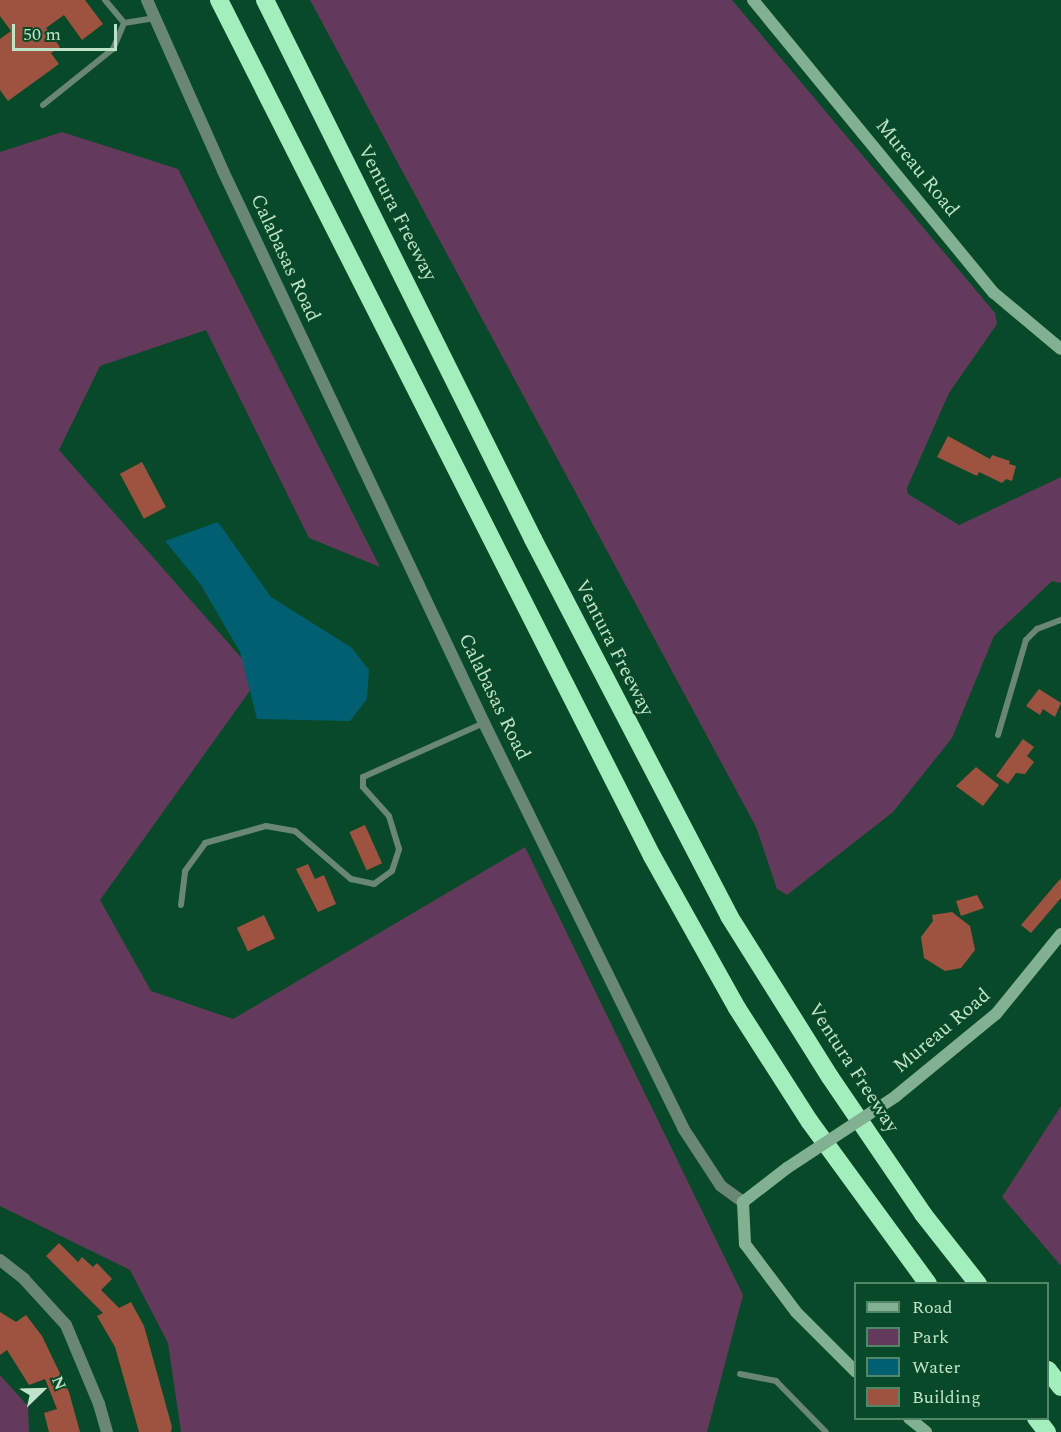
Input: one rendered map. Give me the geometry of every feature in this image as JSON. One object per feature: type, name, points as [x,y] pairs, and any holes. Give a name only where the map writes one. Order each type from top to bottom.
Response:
[{"type":"highway","points":[[219,0],[652,856],[737,1008],[810,1122],[927,1282]]},
{"type":"highway","name":"Ventura Freeway","points":[[265,0],[533,538],[729,916],[923,1215],[976,1282]]},
{"type":"highway","points":[[1049,1373],[1061,1387]]},
{"type":"highway","points":[[1037,1420],[1047,1432]]},
{"type":"main road","name":"Mureau Road","points":[[753,0],[994,293],[1061,349]]},
{"type":"main road","name":"Mureau Road","points":[[743,1202],[788,1168],[896,1096],[996,1014],[1061,934]]},
{"type":"main road","points":[[743,1202],[743,1235],[759,1267],[796,1312],[854,1371]]},
{"type":"main road","points":[[910,1420],[926,1432]]},
{"type":"street","name":"Calabasas Road","points":[[147,0],[484,723],[683,1128],[721,1186],[743,1202]]},
{"type":"street","points":[[0,1260],[24,1279],[66,1325],[99,1404],[107,1432]]},
{"type":"lane","points":[[105,0],[124,23]]},
{"type":"lane","points":[[124,23],[154,18]]},
{"type":"lane","points":[[43,105],[113,49],[124,23]]},
{"type":"lane","points":[[998,735],[1026,640],[1037,629],[1061,620]]},
{"type":"lane","points":[[181,905],[185,871],[205,843],[266,826],[295,831],[351,879],[374,884],[392,871],[399,849],[389,816],[363,787],[363,777],[484,723]]},
{"type":"lane","points":[[740,1374],[776,1381],[826,1432]]},
{"type":"green space","points":[[310,0],[732,0],[995,313],[997,324],[949,393],[907,488],[908,494],[959,525],[1061,477],[1061,583],[1052,581],[994,636],[952,738],[893,812],[787,895],[777,889],[756,827]]},
{"type":"green space","points":[[62,132],[178,169],[380,567],[309,538],[206,330],[100,366],[59,450],[259,678],[100,900],[151,991],[233,1019],[525,847],[743,1295],[707,1432],[181,1432],[168,1343],[130,1270],[0,1206],[0,152]]},
{"type":"green space","points":[[1061,1106],[1061,1266],[1002,1197]]},
{"type":"green space","points":[[0,1375],[28,1406],[29,1432],[0,1432]]},
{"type":"water","points":[[218,522],[271,597],[352,648],[369,670],[367,699],[350,721],[257,719],[240,652],[201,585],[165,541]]},
{"type":"building","points":[[0,0],[85,0],[103,24],[82,40],[64,15],[46,28],[60,47],[51,53],[59,64],[8,101],[0,90],[0,39],[11,31],[0,16]]},
{"type":"building","points":[[948,436],[990,459],[992,455],[1010,461],[1009,464],[1016,466],[1012,481],[1006,479],[1002,483],[979,472],[977,476],[937,457]]},
{"type":"building","points":[[142,462],[166,507],[144,519],[120,474]]},
{"type":"building","points":[[1039,689],[1061,703],[1055,717],[1043,709],[1040,715],[1026,706]]},
{"type":"building","points":[[1023,739],[1034,747],[1027,756],[1034,762],[1025,774],[1016,773],[1008,784],[996,776]]},
{"type":"building","points":[[976,767],[999,785],[983,806],[956,786]]},
{"type":"building","points":[[365,825],[382,863],[367,870],[349,832]]},
{"type":"building","points":[[308,864],[315,879],[324,875],[336,904],[318,912],[296,869]]},
{"type":"building","points":[[1061,878],[1061,898],[1031,933],[1021,925]]},
{"type":"building","points":[[977,895],[984,908],[961,916],[956,901]]},
{"type":"building","points":[[952,912],[970,926],[975,950],[961,968],[945,971],[924,958],[921,937],[933,921],[932,915]]},
{"type":"building","points":[[264,915],[275,939],[248,951],[237,928]]},
{"type":"building","points":[[59,1243],[78,1262],[82,1257],[93,1267],[97,1263],[112,1279],[101,1290],[119,1308],[131,1302],[144,1326],[172,1427],[171,1432],[139,1432],[115,1347],[97,1316],[103,1313],[46,1256]]},
{"type":"building","points":[[0,1312],[16,1322],[26,1315],[42,1336],[69,1392],[80,1432],[49,1432],[44,1413],[57,1409],[45,1379],[29,1385],[7,1350],[0,1355]]}]
